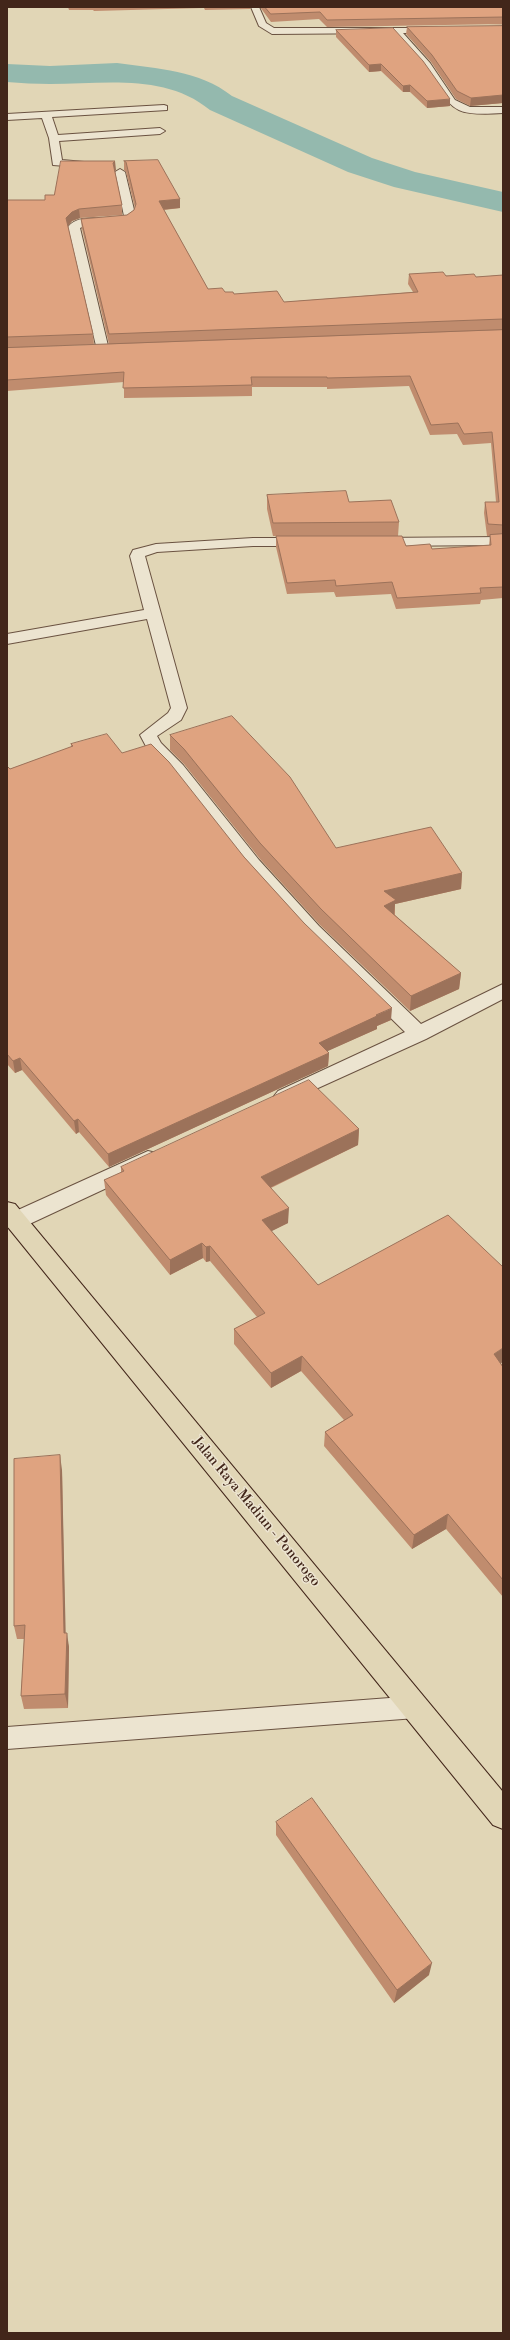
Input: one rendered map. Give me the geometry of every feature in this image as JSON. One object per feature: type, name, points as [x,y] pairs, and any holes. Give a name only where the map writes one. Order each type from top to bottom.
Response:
[{"type":"highway","name":"Jalan Raya Madiun - Ponorogo","points":[[11,1216],[416,1707],[503,1815]]},
{"type":"street","points":[[255,7],[262,24],[272,31],[450,30]]},
{"type":"street","points":[[396,31],[427,65],[457,107],[470,110],[503,110]]},
{"type":"street","points":[[7,117],[164,108]]},
{"type":"street","points":[[46,115],[54,138],[55,160],[59,165],[103,165]]},
{"type":"street","points":[[54,138],[160,131]]},
{"type":"street","points":[[103,350],[74,227],[81,223],[118,222],[129,218],[130,214],[120,172]]},
{"type":"street","points":[[87,350],[118,349]]},
{"type":"street","points":[[362,542],[503,541]]},
{"type":"street","points":[[323,542],[253,542],[143,550],[138,553],[137,556],[179,708],[175,716],[148,735],[151,741],[252,864],[312,930],[419,1034]]},
{"type":"street","points":[[7,639],[153,613]]},
{"type":"street","points":[[267,1104],[419,1034],[503,991]]},
{"type":"street","points":[[11,1216],[166,1151]]},
{"type":"lane","points":[[7,1738],[416,1707]]},
{"type":"building","points":[[265,7],[503,7],[503,17],[327,20],[320,12],[271,14]]},
{"type":"building","points":[[503,26],[503,95],[471,98],[457,91],[432,55],[407,27]]},
{"type":"building","points":[[393,28],[423,61],[450,99],[427,101],[410,85],[403,86],[381,64],[369,65],[336,30]]},
{"type":"building","points":[[158,160],[180,199],[159,201],[208,289],[222,288],[225,292],[233,292],[234,294],[277,291],[284,302],[418,292],[409,274],[443,272],[446,276],[474,274],[476,277],[503,275],[503,319],[109,334],[81,219],[127,215],[134,210],[136,204],[126,162],[124,161]]},
{"type":"building","points":[[61,161],[115,161],[113,163],[122,205],[79,209],[72,212],[66,218],[93,334],[7,337],[7,200],[45,200],[45,195],[54,195]]},
{"type":"building","points":[[503,330],[503,525],[488,524],[485,502],[499,502],[492,432],[464,434],[458,423],[431,425],[410,376],[327,378],[251,377],[252,385],[123,388],[124,372],[7,380],[7,348]]},
{"type":"building","points":[[346,491],[349,502],[391,500],[399,522],[273,523],[267,495]]},
{"type":"building","points":[[503,534],[503,587],[480,588],[481,593],[397,598],[392,582],[336,586],[335,580],[287,583],[276,536],[402,536],[406,546],[430,544],[432,549],[491,545],[490,535]]},
{"type":"building","points":[[232,716],[290,777],[336,848],[431,827],[462,873],[384,891],[396,900],[384,906],[461,973],[411,996],[321,909],[260,843],[184,749],[170,735]]},
{"type":"building","points":[[107,734],[122,753],[151,744],[169,762],[244,857],[304,923],[392,1008],[319,1043],[329,1053],[108,1154],[78,1119],[74,1121],[20,1058],[13,1061],[7,1054],[7,766],[10,769],[73,746],[71,744]]},
{"type":"building","points":[[309,1080],[359,1129],[261,1177],[289,1208],[262,1220],[318,1285],[448,1215],[503,1267],[503,1348],[494,1354],[503,1367],[503,1580],[448,1514],[414,1535],[325,1432],[353,1415],[302,1356],[271,1373],[234,1329],[265,1313],[210,1246],[206,1247],[202,1243],[170,1260],[104,1180],[124,1171],[121,1167]]},
{"type":"building","points":[[60,1455],[64,1633],[67,1633],[65,1694],[21,1696],[25,1625],[14,1626],[14,1459]]},
{"type":"building","points":[[312,1798],[432,1963],[397,1990],[276,1822]]},
{"type":"waterway","points":[[7,73],[50,75],[117,72],[180,81],[206,91],[221,103],[360,165],[406,180],[503,202]]}]
